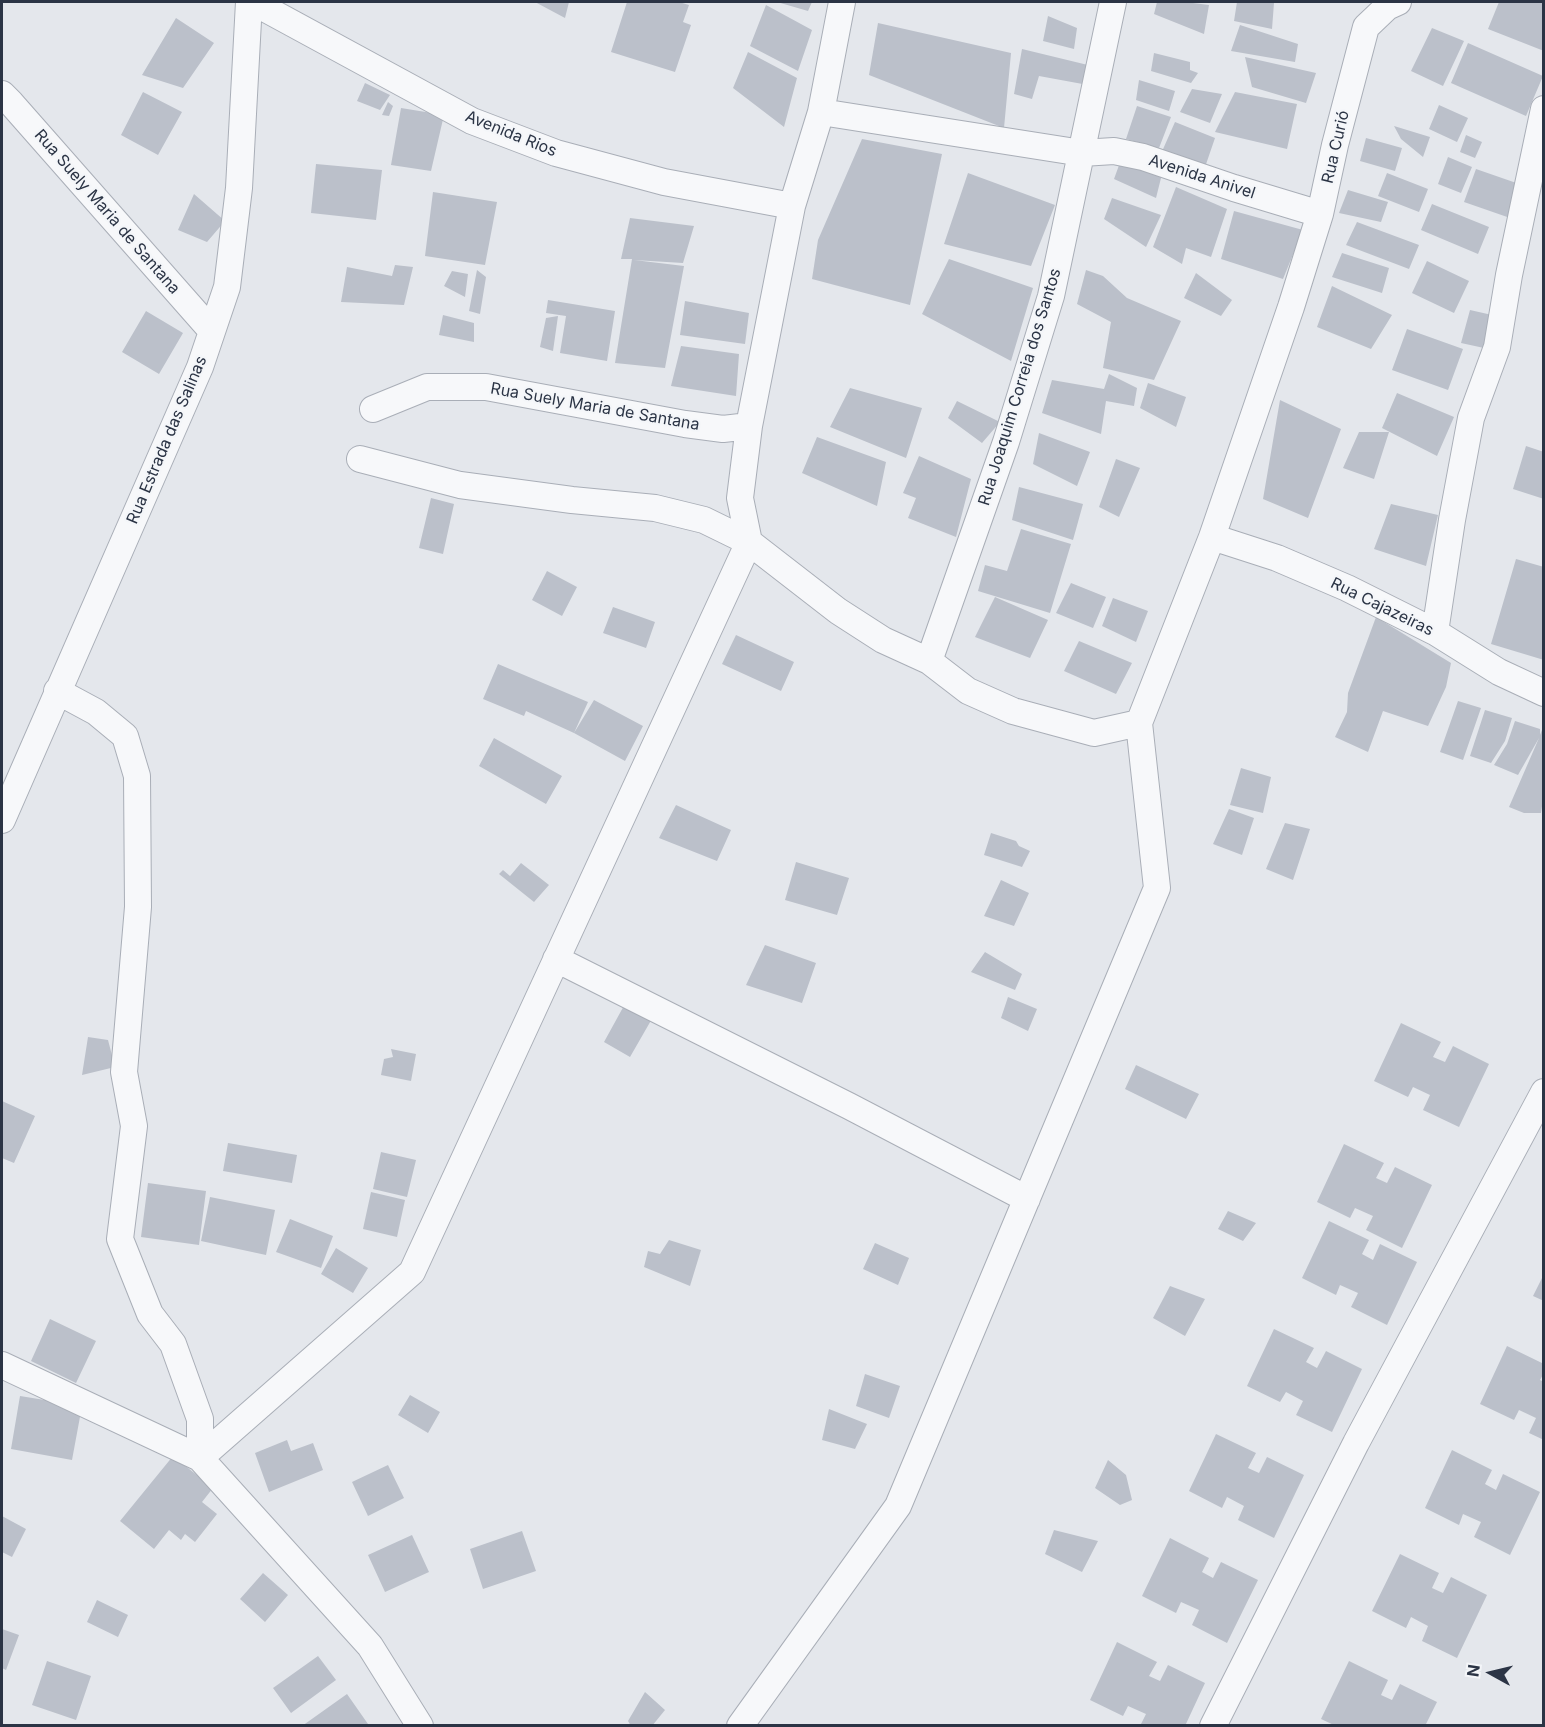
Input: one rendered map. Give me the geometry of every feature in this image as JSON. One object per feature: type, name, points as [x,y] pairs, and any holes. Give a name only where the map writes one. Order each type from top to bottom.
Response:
[{"type":"street","name":"Avenida Rios","points":[[251,2],[472,121],[556,153],[664,182],[792,206]]},
{"type":"street","name":"Rua Estrada das Salinas","points":[[4,809],[200,367],[226,287],[239,188],[251,2]]},
{"type":"street","points":[[200,1458],[412,1272],[748,542],[740,498],[749,426],[792,206],[821,112],[842,2]]},
{"type":"street","name":"Rua Joaquim Correia dos Santos","points":[[929,661],[1006,442],[1051,296],[1113,2]]},
{"type":"street","name":"Rua Curió","points":[[1139,723],[1212,537],[1291,307],[1320,214],[1335,145],[1366,27],[1386,7],[1398,2]]},
{"type":"street","name":"Rua Suely Maria de Santana","points":[[2,94],[211,330]]},
{"type":"street","points":[[1435,632],[1452,520],[1471,418],[1497,347],[1509,275],[1544,109]]},
{"type":"street","name":"Avenida Anivel","points":[[821,112],[1082,153],[1114,151],[1143,157],[1320,214]]},
{"type":"street","name":"Rua Suely Maria de Santana","points":[[373,409],[427,387],[486,387],[685,424],[723,429],[749,426]]},
{"type":"street","points":[[360,459],[460,485],[655,508],[704,520],[748,542],[837,611],[883,640],[929,661],[968,691],[1013,711],[1094,733],[1139,723],[1157,888],[898,1506],[740,1725]]},
{"type":"street","name":"Rua Cajazeiras","points":[[1212,537],[1287,562],[1347,588],[1435,632],[1499,672],[1544,693]]},
{"type":"street","points":[[57,691],[96,712],[125,736],[137,776],[138,907],[124,1072],[134,1126],[120,1239],[150,1314],[173,1344],[200,1419],[200,1458]]},
{"type":"street","points":[[556,959],[849,1106],[1027,1199]]},
{"type":"street","points":[[1213,1725],[1356,1443],[1544,1092]]},
{"type":"street","points":[[2,1365],[200,1458],[370,1646],[420,1725]]},
{"type":"building","points":[[535,2],[569,2],[565,18]]},
{"type":"building","points":[[627,2],[679,2],[689,5],[683,22],[691,25],[675,72],[611,52]]},
{"type":"building","points":[[777,2],[812,2],[808,11]]},
{"type":"building","points":[[1157,2],[1209,5],[1204,34],[1154,14]]},
{"type":"building","points":[[1237,2],[1274,3],[1272,29],[1234,21]]},
{"type":"building","points":[[1499,2],[1544,2],[1544,51],[1488,29]]},
{"type":"building","points":[[766,5],[812,30],[798,71],[750,46]]},
{"type":"building","points":[[1048,16],[1077,28],[1074,49],[1043,41]]},
{"type":"building","points":[[176,18],[214,43],[183,88],[142,75]]},
{"type":"building","points":[[878,23],[1011,53],[1004,128],[869,75]]},
{"type":"building","points":[[1240,25],[1298,44],[1295,62],[1231,51]]},
{"type":"building","points":[[1432,28],[1464,41],[1443,86],[1411,71]]},
{"type":"building","points":[[1468,43],[1543,76],[1526,116],[1451,83]]},
{"type":"building","points":[[1022,49],[1092,66],[1088,85],[1039,76],[1032,99],[1014,94]]},
{"type":"building","points":[[748,52],[797,78],[784,127],[733,88]]},
{"type":"building","points":[[1154,53],[1190,62],[1190,70],[1198,73],[1191,83],[1151,71]]},
{"type":"building","points":[[1245,57],[1316,73],[1306,103],[1252,87]]},
{"type":"building","points":[[1139,80],[1175,91],[1169,111],[1136,100]]},
{"type":"building","points":[[365,83],[390,95],[380,110],[357,101]]},
{"type":"building","points":[[1192,89],[1222,94],[1210,123],[1180,112]]},
{"type":"building","points":[[143,92],[182,112],[158,155],[121,135]]},
{"type":"building","points":[[1235,92],[1297,104],[1287,149],[1215,132]]},
{"type":"building","points":[[388,102],[393,106],[389,116],[382,115]]},
{"type":"building","points":[[1439,105],[1468,118],[1457,142],[1429,129]]},
{"type":"building","points":[[1137,106],[1171,117],[1159,148],[1126,139]]},
{"type":"building","points":[[401,108],[444,115],[431,171],[391,165]]},
{"type":"building","points":[[1175,122],[1215,138],[1203,173],[1160,156]]},
{"type":"building","points":[[1394,126],[1430,137],[1423,157],[1401,139]]},
{"type":"building","points":[[1466,135],[1482,142],[1475,158],[1460,152]]},
{"type":"building","points":[[1366,138],[1402,148],[1395,171],[1360,161]]},
{"type":"building","points":[[862,139],[942,154],[910,305],[812,279],[818,240]]},
{"type":"building","points":[[1122,157],[1163,170],[1156,198],[1114,179]]},
{"type":"building","points":[[1448,157],[1472,167],[1461,193],[1438,184]]},
{"type":"building","points":[[316,164],[382,170],[376,220],[311,213]]},
{"type":"building","points":[[1476,169],[1525,186],[1513,219],[1464,202]]},
{"type":"building","points":[[968,173],[1055,205],[1031,266],[944,244]]},
{"type":"building","points":[[1387,173],[1428,189],[1419,212],[1378,196]]},
{"type":"building","points":[[1176,187],[1227,209],[1211,257],[1186,248],[1182,264],[1153,247]]},
{"type":"building","points":[[1348,190],[1388,202],[1381,222],[1339,213]]},
{"type":"building","points":[[433,192],[497,202],[485,265],[425,256]]},
{"type":"building","points":[[194,194],[225,221],[207,242],[178,230]]},
{"type":"building","points":[[1112,198],[1161,215],[1146,247],[1104,219]]},
{"type":"building","points":[[1432,204],[1489,227],[1478,254],[1421,230]]},
{"type":"building","points":[[1234,211],[1303,230],[1283,279],[1221,259]]},
{"type":"building","points":[[630,218],[694,226],[683,263],[634,260],[684,266],[665,368],[615,363],[632,259],[621,259]]},
{"type":"building","points":[[1357,222],[1419,245],[1409,269],[1346,245]]},
{"type":"building","points":[[1342,253],[1389,268],[1382,293],[1332,277]]},
{"type":"building","points":[[949,259],[1033,288],[1011,361],[922,314]]},
{"type":"building","points":[[1427,261],[1469,281],[1454,313],[1412,293]]},
{"type":"building","points":[[395,265],[413,267],[404,305],[341,302],[347,267],[392,276]]},
{"type":"building","points":[[477,270],[486,277],[480,314],[469,311]]},
{"type":"building","points":[[1086,270],[1103,276],[1127,298],[1181,321],[1154,380],[1103,368],[1111,322],[1077,304]]},
{"type":"building","points":[[452,271],[468,274],[465,297],[444,286]]},
{"type":"building","points":[[1196,273],[1232,300],[1221,316],[1184,298]]},
{"type":"building","points":[[1332,286],[1392,315],[1371,349],[1317,327]]},
{"type":"building","points":[[548,300],[615,311],[607,361],[560,353],[566,316],[546,313]]},
{"type":"building","points":[[685,301],[749,313],[745,344],[680,335]]},
{"type":"building","points":[[1470,310],[1492,315],[1484,348],[1461,343]]},
{"type":"building","points":[[146,311],[183,333],[159,374],[122,352]]},
{"type":"building","points":[[443,315],[474,323],[474,342],[439,335]]},
{"type":"building","points":[[558,316],[553,351],[540,347],[546,318]]},
{"type":"building","points":[[1407,329],[1463,349],[1448,390],[1392,370]]},
{"type":"building","points":[[681,346],[739,354],[736,396],[671,386]]},
{"type":"building","points":[[1109,374],[1137,388],[1134,406],[1106,401],[1101,434],[1042,413],[1052,380],[1104,389]]},
{"type":"building","points":[[1148,383],[1186,397],[1176,427],[1140,408]]},
{"type":"building","points":[[850,388],[922,408],[906,458],[830,427]]},
{"type":"building","points":[[1397,393],[1454,417],[1437,456],[1382,428]]},
{"type":"building","points":[[1280,400],[1341,429],[1308,518],[1263,499]]},
{"type":"building","points":[[957,401],[1000,422],[982,443],[948,418]]},
{"type":"building","points":[[1359,432],[1389,432],[1374,479],[1343,468]]},
{"type":"building","points":[[1039,433],[1090,452],[1077,486],[1033,464]]},
{"type":"building","points":[[817,437],[886,462],[877,506],[802,473]]},
{"type":"building","points":[[1526,446],[1544,452],[1544,499],[1513,489]]},
{"type":"building","points":[[919,456],[971,479],[956,537],[908,518],[916,498],[903,493]]},
{"type":"building","points":[[1116,459],[1140,468],[1119,517],[1099,507]]},
{"type":"building","points":[[1019,487],[1083,504],[1073,540],[1012,520]]},
{"type":"building","points":[[431,498],[454,504],[443,554],[419,548]]},
{"type":"building","points":[[1391,504],[1438,515],[1426,566],[1374,549]]},
{"type":"building","points":[[1021,529],[1071,544],[1050,613],[978,591],[985,565],[1007,571]]},
{"type":"building","points":[[1516,559],[1544,567],[1544,660],[1491,644]]},
{"type":"building","points":[[547,571],[577,587],[562,616],[532,600]]},
{"type":"building","points":[[1071,583],[1106,597],[1093,628],[1056,613]]},
{"type":"building","points":[[995,597],[1048,620],[1030,658],[975,637]]},
{"type":"building","points":[[1113,598],[1148,611],[1136,642],[1102,626]]},
{"type":"building","points":[[613,607],[655,622],[646,648],[603,633]]},
{"type":"building","points":[[1376,617],[1451,663],[1446,687],[1428,726],[1383,711],[1368,752],[1335,737],[1347,712],[1348,693]]},
{"type":"building","points":[[736,635],[794,662],[781,691],[722,664]]},
{"type":"building","points":[[1079,641],[1132,663],[1116,694],[1064,671]]},
{"type":"building","points":[[498,664],[588,702],[574,733],[526,711],[524,716],[483,699]]},
{"type":"building","points":[[594,700],[643,726],[625,761],[574,733]]},
{"type":"building","points":[[1458,701],[1481,708],[1463,760],[1440,752]]},
{"type":"building","points":[[1485,710],[1512,718],[1505,741],[1491,763],[1470,756]]},
{"type":"building","points":[[1515,721],[1540,729],[1540,735],[1544,725],[1544,793],[1541,813],[1524,813],[1509,807],[1539,738],[1518,775],[1494,765],[1507,744]]},
{"type":"building","points":[[494,738],[562,776],[546,804],[479,766]]},
{"type":"building","points":[[1241,768],[1271,777],[1263,813],[1230,805]]},
{"type":"building","points":[[676,805],[731,830],[717,861],[659,838]]},
{"type":"building","points":[[1229,809],[1254,818],[1242,855],[1213,844]]},
{"type":"building","points":[[1285,823],[1310,829],[1293,880],[1266,869]]},
{"type":"building","points":[[991,833],[1016,841],[1019,846],[1030,851],[1022,867],[984,855]]},
{"type":"building","points":[[796,862],[849,878],[837,915],[785,900]]},
{"type":"building","points":[[521,863],[549,885],[534,902],[499,874],[503,870],[510,876]]},
{"type":"building","points":[[1001,880],[1029,893],[1014,926],[984,916]]},
{"type":"building","points":[[765,945],[816,963],[802,1003],[746,985]]},
{"type":"building","points":[[985,952],[1022,974],[1015,990],[971,972]]},
{"type":"building","points":[[1008,997],[1037,1009],[1028,1031],[1001,1018]]},
{"type":"building","points":[[626,1002],[653,1017],[630,1057],[604,1042]]},
{"type":"building","points":[[1401,1023],[1441,1042],[1433,1057],[1445,1062],[1453,1046],[1489,1064],[1459,1127],[1423,1110],[1430,1095],[1413,1087],[1408,1097],[1374,1081]]},
{"type":"building","points":[[88,1037],[108,1040],[115,1067],[82,1075]]},
{"type":"building","points":[[391,1049],[416,1054],[411,1081],[381,1075],[384,1059],[393,1057]]},
{"type":"building","points":[[1136,1065],[1199,1094],[1186,1119],[1125,1089]]},
{"type":"building","points":[[2,1101],[35,1116],[14,1163],[2,1158]]},
{"type":"building","points":[[228,1143],[297,1155],[292,1183],[223,1171]]},
{"type":"building","points":[[1344,1144],[1384,1163],[1376,1178],[1387,1183],[1395,1167],[1432,1185],[1402,1248],[1366,1230],[1373,1216],[1355,1208],[1350,1218],[1317,1202]]},
{"type":"building","points":[[381,1152],[416,1160],[407,1197],[373,1189]]},
{"type":"building","points":[[148,1183],[206,1191],[199,1245],[141,1237]]},
{"type":"building","points":[[371,1192],[405,1200],[397,1237],[363,1229]]},
{"type":"building","points":[[210,1197],[275,1210],[266,1255],[201,1241]]},
{"type":"building","points":[[1228,1211],[1256,1223],[1243,1241],[1218,1229]]},
{"type":"building","points":[[290,1219],[333,1236],[321,1268],[276,1252]]},
{"type":"building","points":[[1329,1221],[1369,1240],[1362,1254],[1373,1260],[1380,1244],[1417,1262],[1387,1325],[1351,1307],[1358,1293],[1340,1285],[1336,1295],[1302,1278]]},
{"type":"building","points":[[669,1240],[701,1250],[690,1286],[644,1267],[648,1251],[660,1254]]},
{"type":"building","points":[[875,1243],[909,1258],[898,1285],[863,1269]]},
{"type":"building","points":[[336,1248],[368,1268],[353,1293],[321,1274]]},
{"type":"building","points":[[1544,1274],[1544,1301],[1533,1296]]},
{"type":"building","points":[[1170,1286],[1205,1299],[1185,1336],[1153,1318]]},
{"type":"building","points":[[50,1319],[96,1341],[76,1383],[31,1361]]},
{"type":"building","points":[[1274,1329],[1314,1348],[1306,1362],[1317,1368],[1326,1351],[1362,1369],[1332,1432],[1296,1415],[1303,1401],[1286,1392],[1280,1402],[1247,1386]]},
{"type":"building","points":[[1507,1346],[1544,1364],[1544,1373],[1540,1380],[1544,1382],[1544,1440],[1529,1433],[1536,1418],[1519,1410],[1514,1420],[1480,1404]]},
{"type":"building","points":[[865,1374],[900,1386],[889,1418],[856,1406]]},
{"type":"building","points":[[410,1395],[440,1412],[428,1433],[398,1415]]},
{"type":"building","points":[[20,1396],[82,1406],[72,1460],[11,1449]]},
{"type":"building","points":[[829,1409],[867,1424],[855,1449],[822,1440]]},
{"type":"building","points":[[1216,1434],[1256,1453],[1248,1468],[1259,1473],[1267,1457],[1304,1475],[1274,1538],[1238,1520],[1244,1506],[1227,1497],[1222,1508],[1189,1491]]},
{"type":"building","points":[[287,1440],[291,1451],[313,1443],[323,1470],[269,1492],[255,1453]]},
{"type":"building","points":[[1452,1450],[1492,1470],[1485,1484],[1496,1490],[1503,1474],[1540,1492],[1510,1555],[1474,1537],[1481,1522],[1463,1514],[1459,1525],[1425,1508]]},
{"type":"building","points":[[173,1456],[213,1488],[202,1502],[217,1514],[195,1542],[185,1534],[181,1540],[169,1530],[154,1549],[120,1521]]},
{"type":"building","points":[[1108,1460],[1126,1475],[1132,1500],[1120,1505],[1095,1488]]},
{"type":"building","points":[[388,1465],[404,1498],[368,1516],[352,1482]]},
{"type":"building","points":[[2,1516],[26,1529],[12,1557],[2,1552]]},
{"type":"building","points":[[1054,1530],[1098,1541],[1082,1572],[1045,1554]]},
{"type":"building","points":[[522,1531],[536,1571],[483,1589],[470,1549]]},
{"type":"building","points":[[412,1535],[429,1572],[385,1592],[368,1555]]},
{"type":"building","points":[[1170,1538],[1209,1558],[1202,1572],[1213,1578],[1221,1562],[1258,1580],[1227,1643],[1192,1625],[1199,1610],[1181,1602],[1176,1613],[1142,1596]]},
{"type":"building","points":[[1400,1554],[1439,1573],[1432,1588],[1443,1593],[1451,1577],[1487,1595],[1457,1658],[1422,1641],[1428,1626],[1411,1617],[1406,1628],[1372,1611]]},
{"type":"building","points":[[263,1573],[288,1595],[265,1622],[240,1599]]},
{"type":"building","points":[[97,1600],[128,1615],[118,1637],[87,1622]]},
{"type":"building","points":[[2,1629],[19,1635],[6,1670],[2,1668]]},
{"type":"building","points":[[1117,1642],[1157,1662],[1149,1676],[1160,1681],[1168,1665],[1205,1683],[1185,1726],[1140,1726],[1146,1714],[1128,1706],[1123,1716],[1090,1700]]},
{"type":"building","points":[[318,1656],[336,1680],[291,1713],[273,1688]]},
{"type":"building","points":[[47,1661],[91,1676],[76,1720],[32,1705]]},
{"type":"building","points":[[1349,1661],[1388,1680],[1381,1695],[1392,1700],[1400,1684],[1437,1702],[1425,1726],[1336,1726],[1321,1719]]},
{"type":"building","points":[[645,1692],[665,1710],[652,1726],[631,1726],[628,1721]]},
{"type":"building","points":[[347,1694],[368,1724],[302,1726]]}]
